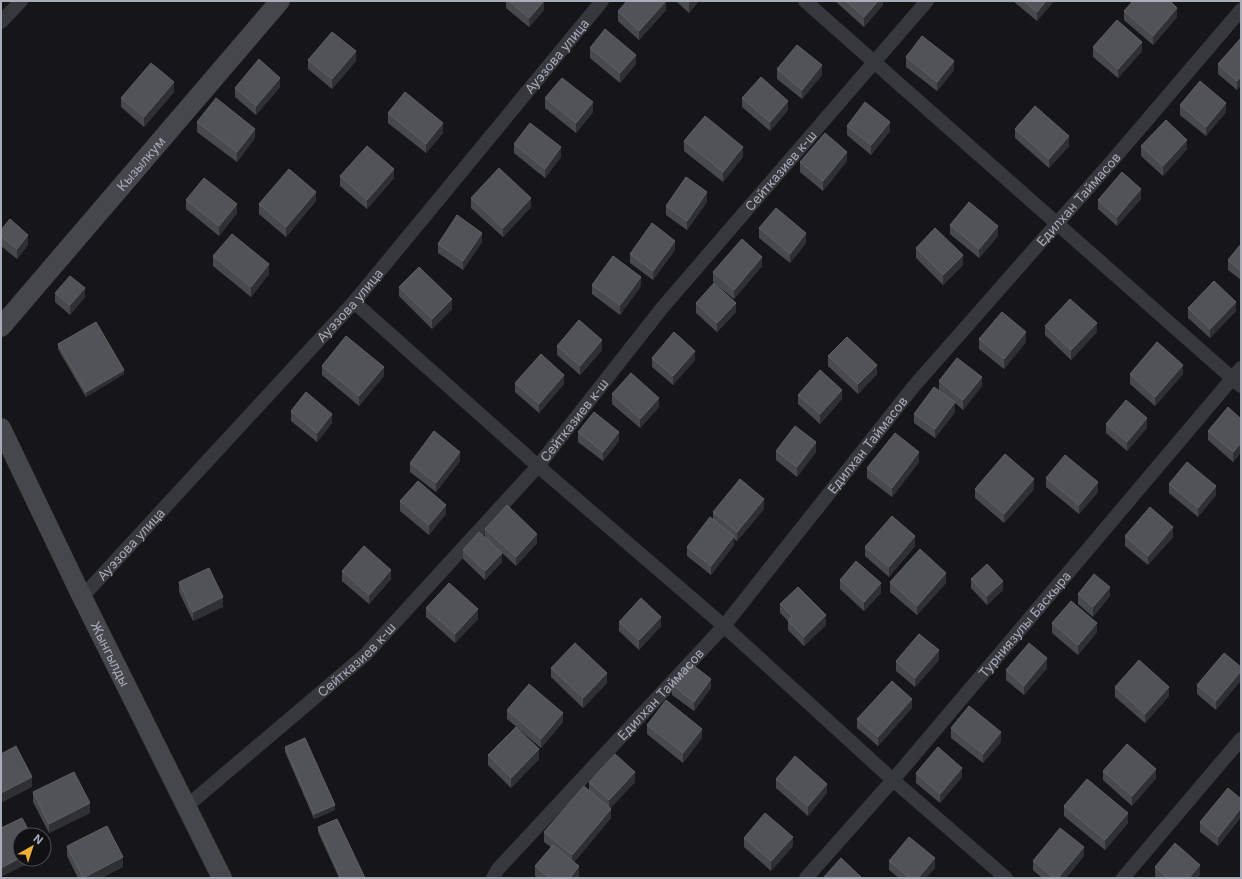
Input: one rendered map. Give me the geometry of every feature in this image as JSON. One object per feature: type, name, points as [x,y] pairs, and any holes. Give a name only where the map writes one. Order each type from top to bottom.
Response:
[{"type":"street","points":[[1,22],[21,1]]},
{"type":"street","name":"Кызылкум","points":[[1,327],[280,1]]},
{"type":"street","name":"Ауэзова улица","points":[[82,597],[354,302],[602,1]]},
{"type":"street","points":[[805,1],[1058,223],[1238,377]]},
{"type":"street","name":"Сейтказиев к-ш","points":[[187,806],[365,655],[538,466],[662,308],[927,1]]},
{"type":"street","name":"Едилхан Таймасов","points":[[493,878],[498,869],[724,626],[914,386],[1058,223],[1241,10]]},
{"type":"street","points":[[354,302],[538,466],[724,626],[893,780],[1006,878]]},
{"type":"street","name":"Турниязулы Баскыра","points":[[806,878],[893,780],[1238,377]]},
{"type":"street","name":"Жынгылды","points":[[1,428],[82,597],[222,878]]},
{"type":"street","points":[[1123,878],[1241,739]]},
{"type":"building","points":[[509,1],[544,1],[529,18]]},
{"type":"building","points":[[627,1],[666,1],[639,31],[618,11]]},
{"type":"building","points":[[846,1],[878,1],[864,17]]},
{"type":"building","points":[[1024,1],[1046,1],[1037,12]]},
{"type":"building","points":[[1133,1],[1170,1],[1177,8],[1153,36],[1124,11]]},
{"type":"building","points":[[1117,20],[1142,42],[1118,69],[1093,47]]},
{"type":"building","points":[[605,29],[636,55],[620,73],[590,48]]},
{"type":"building","points":[[332,32],[356,51],[332,79],[308,60]]},
{"type":"building","points":[[922,36],[954,61],[937,82],[906,57]]},
{"type":"building","points":[[1241,38],[1241,77],[1237,81],[1218,64]]},
{"type":"building","points":[[797,45],[822,65],[802,90],[777,69]]},
{"type":"building","points":[[259,59],[280,78],[256,106],[235,88]]},
{"type":"building","points":[[151,63],[174,82],[144,117],[121,98]]},
{"type":"building","points":[[761,77],[788,101],[770,122],[742,98]]},
{"type":"building","points":[[562,78],[593,102],[576,123],[545,98]]},
{"type":"building","points":[[1200,81],[1226,103],[1206,127],[1180,105]]},
{"type":"building","points":[[405,92],[443,123],[426,144],[388,113]]},
{"type":"building","points":[[216,98],[255,129],[237,152],[197,122]]},
{"type":"building","points":[[865,102],[890,122],[871,145],[847,126]]},
{"type":"building","points":[[1035,106],[1069,136],[1049,159],[1015,129]]},
{"type":"building","points":[[705,116],[743,147],[723,172],[684,141]]},
{"type":"building","points":[[1166,120],[1187,140],[1163,166],[1141,146]]},
{"type":"building","points":[[530,123],[561,147],[545,169],[514,144]]},
{"type":"building","points":[[825,133],[847,152],[823,181],[800,162]]},
{"type":"building","points":[[367,146],[394,169],[367,200],[340,176]]},
{"type":"building","points":[[499,168],[531,198],[503,228],[471,198]]},
{"type":"building","points":[[289,169],[316,192],[286,227],[259,204]]},
{"type":"building","points":[[1122,172],[1141,189],[1117,217],[1098,200]]},
{"type":"building","points":[[686,177],[707,192],[687,221],[666,206]]},
{"type":"building","points":[[204,178],[237,204],[219,226],[186,200]]},
{"type":"building","points":[[969,202],[998,226],[979,249],[950,225]]},
{"type":"building","points":[[776,208],[806,233],[790,254],[759,228]]},
{"type":"building","points":[[457,215],[482,233],[463,261],[438,244]]},
{"type":"building","points":[[10,219],[28,235],[17,249],[1,236],[1,230]]},
{"type":"building","points":[[652,223],[675,241],[653,271],[630,254]]},
{"type":"building","points":[[935,228],[963,255],[943,275],[916,248]]},
{"type":"building","points":[[232,234],[269,264],[251,287],[213,256]]},
{"type":"building","points":[[742,239],[762,257],[734,290],[713,272]]},
{"type":"building","points":[[1241,244],[1241,271],[1228,260]]},
{"type":"building","points":[[613,256],[641,277],[620,305],[592,285]]},
{"type":"building","points":[[419,267],[452,299],[432,319],[399,287]]},
{"type":"building","points":[[70,276],[85,288],[70,305],[55,293]]},
{"type":"building","points":[[1214,281],[1236,302],[1210,329],[1188,308]]},
{"type":"building","points":[[714,283],[736,303],[717,323],[696,303]]},
{"type":"building","points":[[1070,299],[1097,323],[1071,350],[1045,326]]},
{"type":"building","points":[[1002,312],[1026,332],[1004,359],[979,339]]},
{"type":"building","points":[[579,320],[602,340],[580,366],[557,346]]},
{"type":"building","points":[[96,322],[124,370],[86,392],[58,344]]},
{"type":"building","points":[[674,332],[695,351],[673,376],[652,358]]},
{"type":"building","points":[[346,336],[384,367],[359,396],[322,366]]},
{"type":"building","points":[[847,337],[877,365],[858,384],[828,356]]},
{"type":"building","points":[[1157,342],[1183,365],[1155,397],[1130,374]]},
{"type":"building","points":[[541,354],[564,375],[539,404],[515,383]]},
{"type":"building","points":[[957,358],[982,377],[963,400],[939,381]]},
{"type":"building","points":[[820,370],[842,390],[820,414],[798,395]]},
{"type":"building","points":[[631,373],[659,398],[640,419],[612,394]]},
{"type":"building","points":[[934,387],[955,402],[935,429],[914,414]]},
{"type":"building","points":[[306,392],[332,414],[317,433],[291,411]]},
{"type":"building","points":[[1126,400],[1147,418],[1127,442],[1106,424]]},
{"type":"building","points":[[1228,407],[1241,419],[1241,443],[1233,452],[1208,431]]},
{"type":"building","points":[[594,412],[619,432],[603,452],[578,432]]},
{"type":"building","points":[[795,426],[816,442],[797,467],[776,451]]},
{"type":"building","points":[[434,431],[460,452],[436,483],[410,463]]},
{"type":"building","points":[[895,433],[919,452],[892,488],[867,468]]},
{"type":"building","points":[[1005,454],[1034,479],[1004,514],[975,489]]},
{"type":"building","points":[[1065,455],[1098,482],[1079,505],[1046,478]]},
{"type":"building","points":[[1187,462],[1216,486],[1198,508],[1169,484]]},
{"type":"building","points":[[740,479],[764,499],[737,532],[713,512]]},
{"type":"building","points":[[418,481],[446,505],[429,525],[400,501]]},
{"type":"building","points":[[507,505],[537,534],[516,557],[485,529]]},
{"type":"building","points":[[1150,507],[1173,527],[1148,556],[1125,536]]},
{"type":"building","points":[[892,516],[915,536],[889,567],[865,547]]},
{"type":"building","points":[[710,517],[734,536],[711,566],[687,547]]},
{"type":"building","points":[[479,532],[502,553],[485,571],[463,550]]},
{"type":"building","points":[[364,546],[391,570],[369,595],[342,571]]},
{"type":"building","points":[[920,549],[946,573],[917,606],[890,582]]},
{"type":"building","points":[[856,561],[881,583],[864,602],[840,580]]},
{"type":"building","points":[[987,564],[1003,581],[987,596],[971,579]]},
{"type":"building","points":[[209,568],[223,597],[193,612],[179,582]]},
{"type":"building","points":[[1094,574],[1110,587],[1093,607],[1078,594]]},
{"type":"building","points":[[449,583],[478,609],[455,634],[426,608]]},
{"type":"building","points":[[798,587],[826,615],[804,637],[788,621],[792,616],[780,604]]},
{"type":"building","points":[[641,598],[661,617],[639,640],[619,622]]},
{"type":"building","points":[[1071,601],[1097,623],[1078,645],[1052,623]]},
{"type":"building","points":[[919,634],[939,650],[915,678],[896,661]]},
{"type":"building","points":[[575,643],[607,673],[583,698],[551,668]]},
{"type":"building","points":[[1029,643],[1047,658],[1024,686],[1006,670]]},
{"type":"building","points":[[1224,653],[1241,667],[1241,671],[1216,701],[1197,685]]},
{"type":"building","points":[[1139,660],[1169,687],[1145,714],[1115,687]]},
{"type":"building","points":[[689,662],[711,679],[694,702],[672,685]]},
{"type":"building","points":[[892,681],[912,699],[878,737],[857,719]]},
{"type":"building","points":[[529,684],[563,713],[541,739],[507,710]]},
{"type":"building","points":[[666,700],[702,729],[683,753],[647,725]]},
{"type":"building","points":[[969,706],[1001,732],[983,754],[951,728]]},
{"type":"building","points":[[516,727],[539,749],[511,778],[488,755]]},
{"type":"building","points":[[305,738],[335,805],[314,814],[285,747]]},
{"type":"building","points":[[1127,744],[1156,769],[1132,796],[1103,771]]},
{"type":"building","points":[[16,746],[32,777],[1,793],[1,754]]},
{"type":"building","points":[[938,747],[962,768],[940,794],[916,773]]},
{"type":"building","points":[[615,754],[635,772],[609,800],[589,782]]},
{"type":"building","points":[[795,756],[827,784],[808,806],[776,779]]},
{"type":"building","points":[[74,772],[90,803],[49,824],[33,792]]},
{"type":"building","points":[[1087,779],[1128,813],[1105,840],[1064,806]]},
{"type":"building","points":[[584,786],[611,809],[572,855],[544,832]]},
{"type":"building","points":[[1228,788],[1241,799],[1241,808],[1218,837],[1200,822]]},
{"type":"building","points":[[765,813],[793,837],[771,861],[744,838]]},
{"type":"building","points":[[22,818],[27,827],[12,827],[12,862],[1,868],[1,828]]},
{"type":"building","points":[[337,819],[365,878],[341,878],[318,827]]},
{"type":"building","points":[[107,826],[123,857],[83,878],[67,846]]},
{"type":"building","points":[[1060,828],[1084,847],[1058,878],[1054,878],[1033,861]]},
{"type":"building","points":[[909,837],[935,858],[918,878],[910,878],[889,861]]},
{"type":"building","points":[[1175,843],[1200,865],[1189,878],[1168,878],[1155,867]]},
{"type":"building","points":[[553,845],[579,866],[570,878],[550,878],[535,866]]},
{"type":"building","points":[[841,858],[862,878],[823,878]]}]
